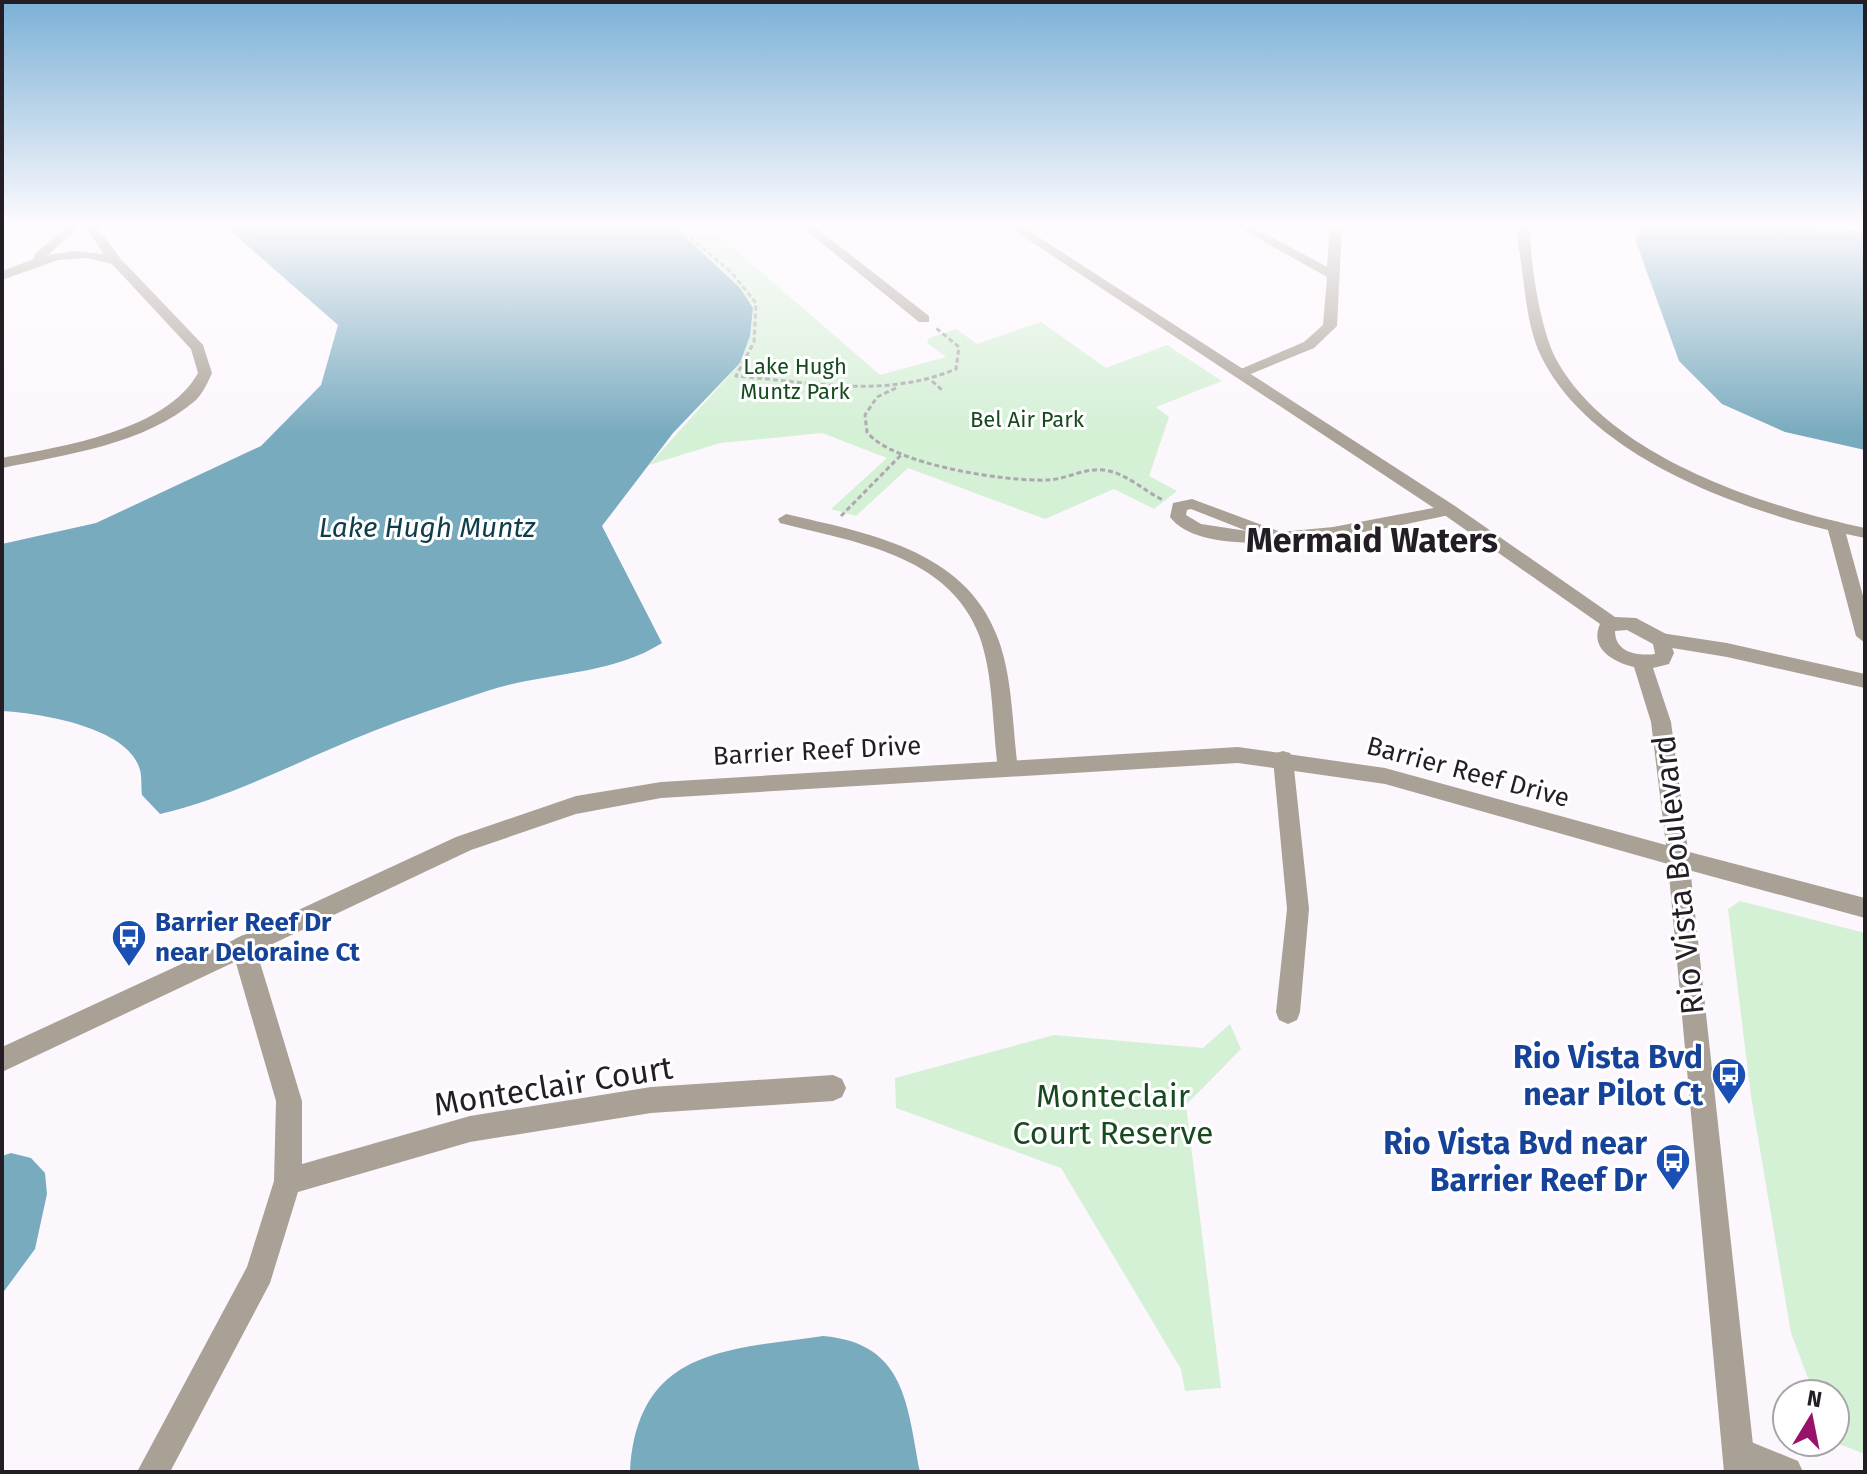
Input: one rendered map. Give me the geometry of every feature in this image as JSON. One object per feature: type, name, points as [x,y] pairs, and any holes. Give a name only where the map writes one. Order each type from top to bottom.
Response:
[{"type":"street","points":[[2,463],[124,434],[164,415],[200,384],[205,373],[203,355],[148,296]]},
{"type":"street","points":[[895,296],[924,319]]},
{"type":"street","points":[[1121,296],[1449,510],[1612,624],[1640,626],[1661,640],[1727,650],[1865,681]]},
{"type":"street","points":[[1241,374],[1309,345],[1325,334],[1333,315],[1333,296]]},
{"type":"street","points":[[1535,296],[1547,356],[1562,381],[1590,412],[1632,443],[1674,468],[1738,496],[1836,528],[1865,533]]},
{"type":"street","points":[[1179,507],[1178,517],[1186,526],[1254,539],[1312,536],[1449,510]]},
{"type":"street","points":[[786,519],[878,541],[934,567],[967,595],[989,636],[1008,768]]},
{"type":"street","points":[[1836,528],[1865,636]]},
{"type":"street","points":[[1612,624],[1604,634],[1612,650],[1642,663],[1662,659],[1665,653],[1661,640]]},
{"type":"street","name":"Rio Vista Boulevard","points":[[1642,663],[1661,722],[1678,858],[1740,1463]]},
{"type":"street","name":"Barrier Reef Drive","points":[[2,1060],[464,843],[576,805],[704,785],[1200,755],[1283,759],[1385,776],[1865,908]]},
{"type":"street","points":[[1283,759],[1298,909],[1288,1012]]},
{"type":"street","points":[[153,1472],[260,1273],[288,1181],[289,1101],[243,946]]},
{"type":"street","name":"Monteclair Court","points":[[288,1181],[470,1129],[651,1100],[833,1088]]},
{"type":"street","points":[[1740,1463],[1787,1472]]},
{"type":"path","points":[[736,376],[754,342],[756,303],[750,296]]},
{"type":"path","points":[[924,319],[959,347],[956,369],[932,381],[881,393],[866,409],[864,425],[870,436],[902,454],[1022,479],[1049,480],[1095,470],[1109,471],[1179,507]]},
{"type":"path","points":[[728,377],[898,387]]},
{"type":"path","points":[[932,381],[943,391]]},
{"type":"path","points":[[829,530],[902,454]]},
{"type":"green space","name":"Bel Air Park","points":[[743,296],[788,296],[880,375],[946,357],[927,343],[929,338],[956,329],[977,344],[1041,322],[1106,368],[1167,345],[1222,381],[1156,407],[1169,417],[1149,476],[1177,491],[1154,509],[1114,489],[1045,519],[908,468],[856,516],[831,509],[887,458],[822,433],[720,443],[649,465],[740,363],[750,336],[753,308]]},
{"type":"green space","points":[[1740,901],[1865,933],[1865,1454],[1851,1449],[1851,1378],[1808,1378],[1791,1333],[1751,1096],[1728,909]]},
{"type":"green space","name":"Monteclair Court Reserve","points":[[1230,1024],[1241,1049],[1186,1105],[1221,1388],[1185,1391],[1181,1369],[1061,1168],[896,1108],[895,1078],[1054,1035],[1203,1048]]},
{"type":"water","name":"Lake Hugh Muntz","points":[[305,296],[745,296],[753,308],[750,336],[740,363],[673,433],[602,526],[662,643],[621,662],[487,691],[371,732],[215,798],[160,814],[142,795],[140,770],[132,755],[119,743],[81,725],[2,711],[2,544],[96,523],[261,446],[321,385],[338,325]]},
{"type":"water","points":[[1655,296],[1865,296],[1865,450],[1785,432],[1722,404],[1679,361]]},
{"type":"water","points":[[11,1153],[31,1158],[45,1173],[47,1194],[35,1249],[2,1294],[2,1156]]},
{"type":"water","points":[[823,1336],[850,1341],[871,1351],[887,1364],[905,1401],[920,1472],[630,1472],[636,1431],[650,1400],[669,1378],[693,1363],[722,1352]]},
{"type":"place","name":"Barrier Reef Dr near Deloraine Ct","points":[[129,968]]},
{"type":"place","name":"Rio Vista Bvd near Pilot Ct","points":[[1729,1106]]},
{"type":"place","name":"Rio Vista Bvd near Barrier Reef Dr","points":[[1673,1192]]},
{"type":"district","name":"Mermaid Waters","points":[[1372,540]]},
{"type":"park label","name":"Lake Hugh Muntz Park","points":[[795,378]]}]
